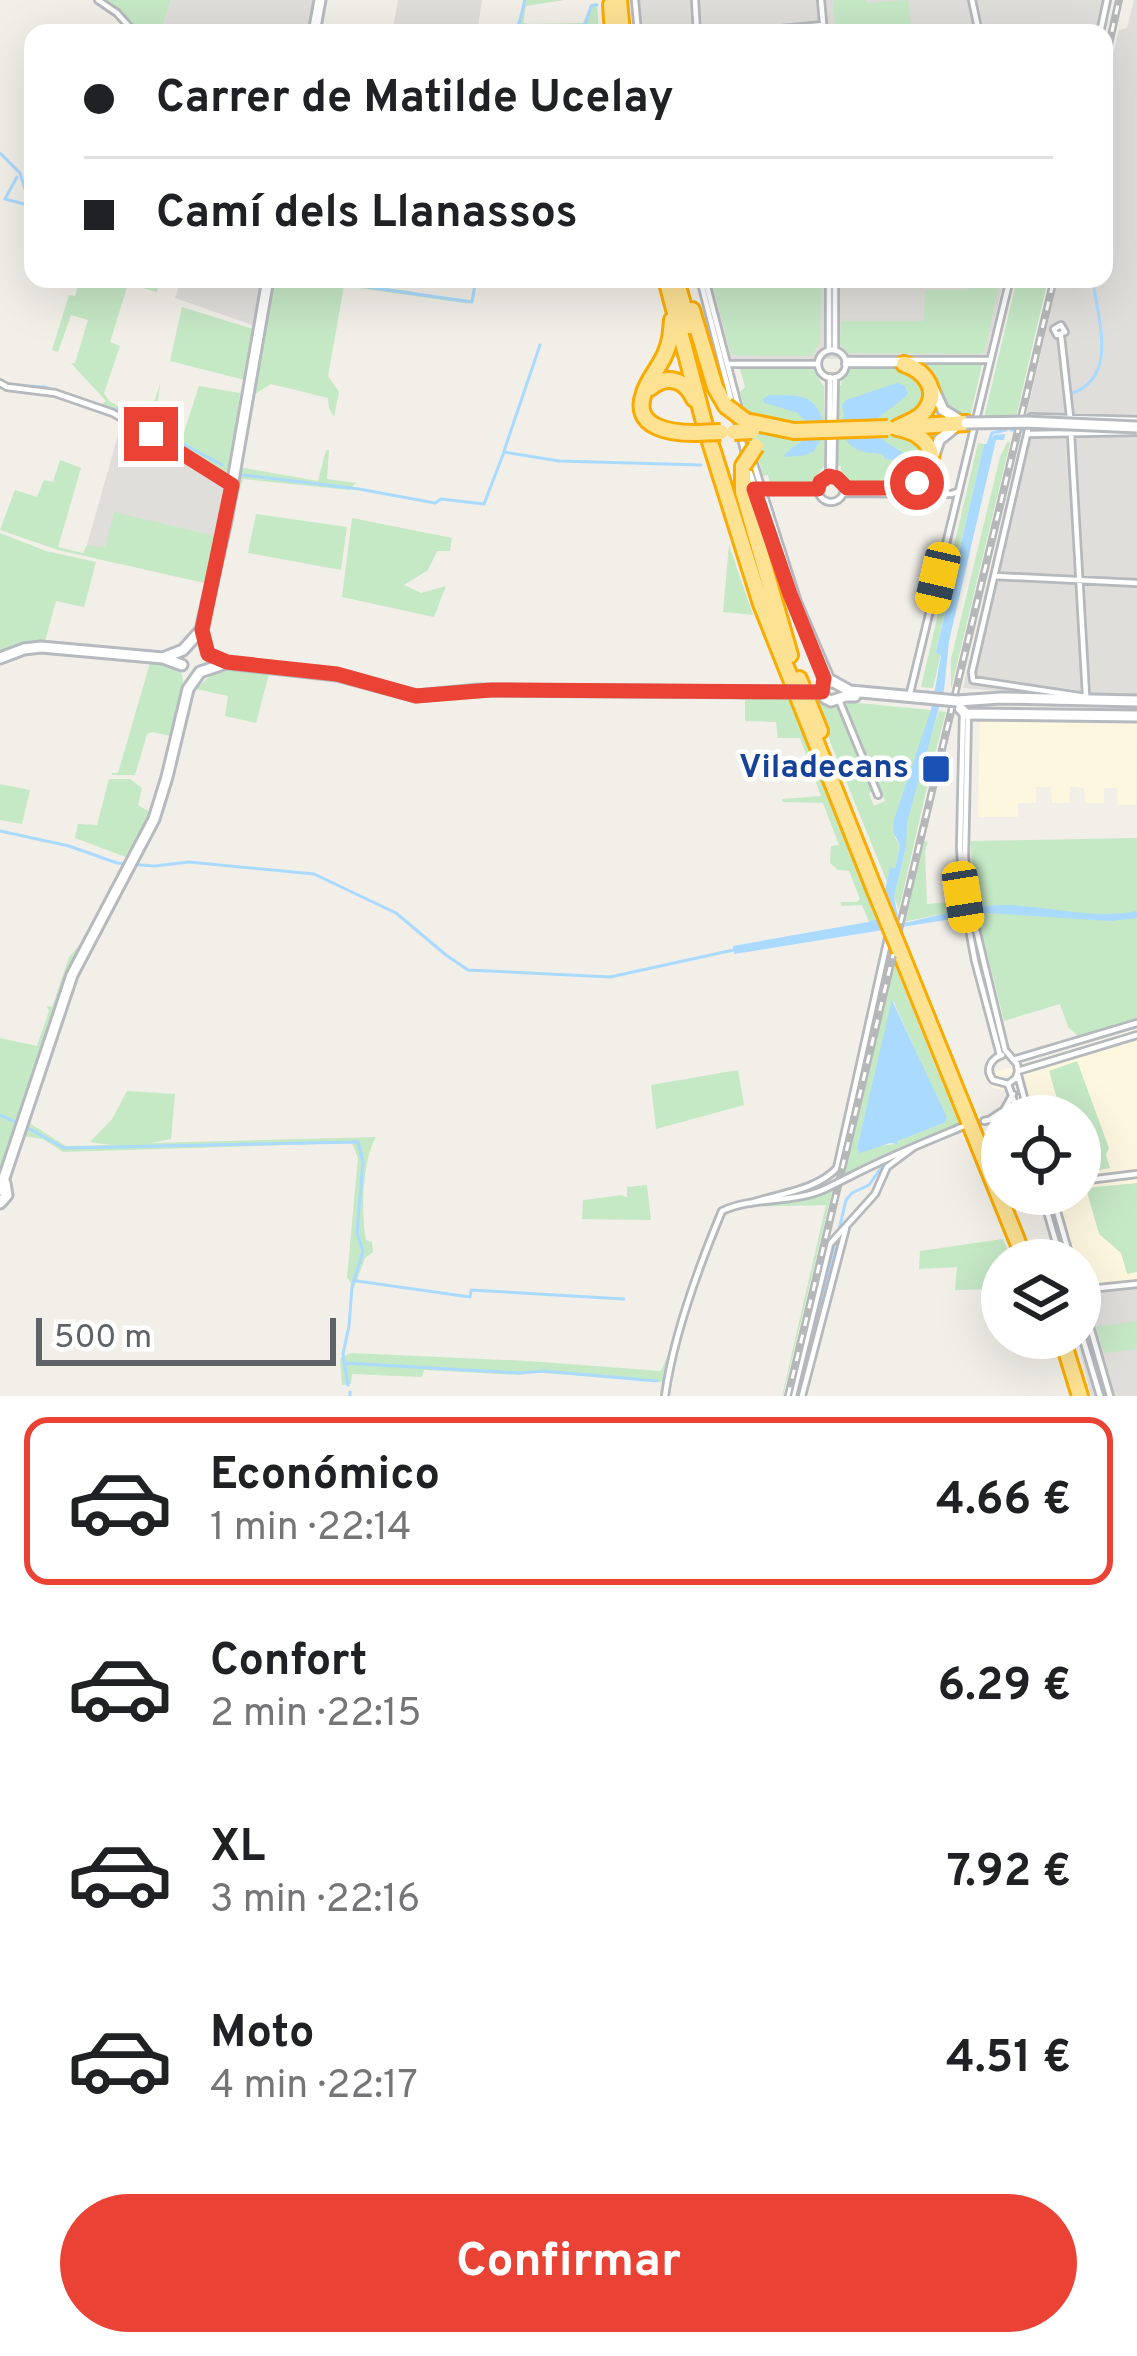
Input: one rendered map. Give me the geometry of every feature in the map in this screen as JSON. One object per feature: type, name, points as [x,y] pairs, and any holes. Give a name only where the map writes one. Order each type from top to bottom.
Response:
[{"type":"highway","points":[[669,288],[700,429]]},
{"type":"highway","points":[[680,288],[727,469],[769,600],[880,891]]},
{"type":"highway","points":[[682,288],[715,387],[742,432],[743,492],[790,656]]},
{"type":"highway","points":[[671,297],[671,337],[644,392],[647,420],[661,430],[773,436],[794,431]]},
{"type":"highway","points":[[897,428],[922,414],[931,397],[923,374],[903,363]]},
{"type":"highway","points":[[643,410],[652,386],[665,380],[676,380],[690,392],[768,623],[981,1129]]},
{"type":"highway","points":[[742,432],[966,423]]},
{"type":"highway","points":[[897,428],[920,437],[930,459],[928,472],[903,491]]},
{"type":"highway","points":[[904,949],[1017,1239]]},
{"type":"highway","points":[[1059,1359],[1070,1396]]},
{"type":"highway","points":[[1069,1359],[1080,1396]]},
{"type":"main road","points":[[0,1203],[7,1198],[2,1186],[67,987],[136,859],[165,788],[188,689],[208,662],[202,630],[266,288]]},
{"type":"main road","points":[[903,363],[924,371],[943,410],[966,423]]},
{"type":"main road","points":[[903,491],[918,487],[927,478],[943,434],[966,423],[1137,426]]},
{"type":"main road","points":[[188,689],[183,667],[186,648],[202,630]]},
{"type":"main road","points":[[163,658],[200,645],[227,662],[337,674],[416,696],[491,690],[830,690],[926,701]]},
{"type":"main road","points":[[0,658],[36,647],[163,658],[193,673],[227,662]]},
{"type":"main road","points":[[830,690],[963,707],[1137,716]]},
{"type":"main road","points":[[1066,714],[1081,698]]},
{"type":"main road","points":[[963,707],[1081,698],[1137,701]]},
{"type":"main road","points":[[1114,701],[1114,715]]},
{"type":"street","points":[[98,0],[126,24]]},
{"type":"street","points":[[704,288],[757,489],[830,690],[878,795]]},
{"type":"street","points":[[705,288],[757,489]]},
{"type":"street","points":[[832,288],[832,350],[845,362],[990,360]]},
{"type":"street","points":[[910,697],[955,492],[1008,288]]},
{"type":"street","points":[[1061,336],[1070,417],[1085,680],[1081,698],[973,680],[1032,415],[1070,417],[1137,426]]},
{"type":"street","points":[[832,350],[821,355],[821,372],[832,377],[841,374],[845,362]]},
{"type":"street","points":[[727,364],[818,364]]},
{"type":"street","points":[[831,476],[832,377]]},
{"type":"street","points":[[0,383],[55,393],[113,413],[232,485]]},
{"type":"street","points":[[1028,434],[1137,426]]},
{"type":"street","points":[[831,476],[820,482],[821,498],[836,501],[844,490]]},
{"type":"street","points":[[831,476],[840,480],[844,490]]},
{"type":"street","points":[[757,489],[818,489]]},
{"type":"street","points":[[844,490],[955,492]]},
{"type":"street","points":[[994,576],[1137,583]]},
{"type":"street","points":[[963,707],[960,847],[965,897],[1007,1057],[1018,1073],[1024,1095]]},
{"type":"street","points":[[664,1396],[671,1358],[722,1211],[804,1188],[837,1168],[887,936]]},
{"type":"street","points":[[1008,1084],[997,1083],[989,1074],[991,1062],[1137,1023]]},
{"type":"street","points":[[1008,1084],[1018,1073],[1137,1035]]},
{"type":"street","points":[[1008,1084],[1013,1094]]},
{"type":"street","points":[[751,1203],[806,1196],[965,1126]]},
{"type":"street","points":[[794,1396],[830,1244],[875,1194],[887,1167],[914,1147]]},
{"type":"street","points":[[1101,1178],[1137,1174]]},
{"type":"street","points":[[802,1396],[850,1220]]},
{"type":"street","points":[[1101,1288],[1137,1284]]},
{"type":"street","points":[[1089,1359],[1100,1396]]},
{"type":"street","points":[[1099,1359],[1110,1396]]},
{"type":"shaded area","points":[[171,0],[317,0],[313,24],[163,24]]},
{"type":"shaded area","points":[[398,0],[482,0],[478,24],[394,24]]},
{"type":"shaded area","points":[[631,0],[1108,0],[1104,24],[634,24]]},
{"type":"shaded area","points":[[1137,0],[1137,703],[963,688],[1056,288],[1113,288],[1113,54],[1119,30],[1127,28]]},
{"type":"shaded area","points":[[178,288],[261,288],[255,326],[175,298]]},
{"type":"shaded area","points":[[709,288],[1002,288],[986,357],[728,360]]},
{"type":"shaded area","points":[[122,421],[230,485],[220,537],[115,513],[105,549],[87,545]]},
{"type":"shaded area","points":[[980,721],[1137,723],[1136,805],[1118,805],[1117,788],[1104,788],[1104,803],[1085,803],[1084,788],[1070,786],[1069,803],[1052,803],[1051,787],[1036,787],[1036,803],[1018,803],[1018,817],[978,817]]},
{"type":"shaded area","points":[[1137,1029],[1137,1287],[1101,1291],[1101,1239],[1051,1239],[1044,1215],[1101,1215],[1101,1095],[1008,1095],[983,1076]]},
{"type":"shaded area","points":[[1137,1287],[1137,1396],[1091,1396],[1082,1359],[1101,1359],[1101,1291]]},
{"type":"green space","points":[[102,0],[171,0],[163,24],[132,24]]},
{"type":"green space","points":[[523,0],[564,0],[526,6],[523,23],[530,24],[520,24]]},
{"type":"green space","points":[[833,0],[908,0],[911,24],[835,24]]},
{"type":"green space","points":[[597,3],[598,24],[530,24],[583,23],[591,4]]},
{"type":"green space","points":[[77,288],[127,288],[110,342],[120,346],[104,393],[109,401],[148,422],[160,384],[156,421],[184,432],[199,386],[240,393],[229,480],[158,434],[100,405],[106,401],[71,363],[75,363],[88,320],[71,315],[58,352],[52,350],[69,295],[75,296]]},
{"type":"green space","points":[[270,288],[344,288],[328,376],[339,392],[334,417],[328,398],[271,384],[255,394],[248,406]]},
{"type":"green space","points":[[358,288],[409,291],[471,304]]},
{"type":"green space","points":[[713,288],[821,288],[820,343],[811,356],[732,355]]},
{"type":"green space","points":[[998,288],[981,354],[848,353],[840,344],[841,321],[924,321],[925,290]]},
{"type":"green space","points":[[1015,288],[1046,288],[1016,417],[984,418]]},
{"type":"green space","points":[[182,307],[253,329],[245,380],[170,361]]},
{"type":"green space","points":[[918,363],[982,365],[970,417],[944,402]]},
{"type":"green space","points":[[896,365],[926,383],[922,443],[926,469],[897,487],[851,483],[837,466],[837,385],[851,368]]},
{"type":"green space","points":[[812,368],[824,387],[824,466],[811,483],[770,483],[768,475],[763,476],[740,392],[745,387],[740,369]]},
{"type":"green space","points":[[1008,441],[951,689],[951,659],[1000,457]]},
{"type":"green space","points":[[978,443],[984,444],[936,651],[941,653],[933,688],[921,687]]},
{"type":"green space","points":[[326,450],[327,479],[356,483],[349,490],[243,479],[224,550],[239,467],[318,481]]},
{"type":"green space","points":[[60,460],[81,468],[58,547],[83,553],[87,545],[105,548],[114,512],[220,537],[209,584],[58,550],[0,530],[15,490],[37,497],[44,480],[53,482]]},
{"type":"green space","points":[[256,514],[347,527],[341,570],[248,553]]},
{"type":"green space","points":[[352,518],[452,538],[450,551],[437,551],[428,570],[404,585],[421,593],[446,586],[434,617],[342,597]]},
{"type":"green space","points":[[0,533],[46,551],[96,562],[84,607],[56,601],[44,645],[0,655]]},
{"type":"green space","points":[[729,545],[753,615],[723,612]]},
{"type":"green space","points":[[150,663],[173,665],[182,674],[174,737],[147,734],[135,775],[112,775],[118,773]]},
{"type":"green space","points":[[233,670],[269,674],[256,723],[225,716],[228,696],[196,689],[212,674]]},
{"type":"green space","points":[[695,695],[790,695],[880,914],[877,919],[869,922],[862,905],[842,906],[840,902],[860,899],[849,871],[830,863],[831,846],[839,845],[823,803],[782,802],[821,796],[800,738],[778,738],[776,722],[745,721],[745,700]]},
{"type":"green space","points":[[814,702],[842,714],[873,787],[869,794],[874,806],[885,801],[846,705],[931,710],[895,838],[900,846],[895,870],[890,868],[887,882]]},
{"type":"green space","points":[[939,711],[946,712],[927,772],[899,909],[894,897],[906,847],[907,808]]},
{"type":"green space","points":[[109,779],[130,779],[142,788],[138,805],[153,814],[131,859],[75,838],[78,824],[97,825]]},
{"type":"green space","points":[[0,784],[30,790],[22,824],[0,820]]},
{"type":"green space","points":[[1137,838],[1137,1018],[1078,1036],[1068,1027],[1060,1004],[1004,1021],[978,917],[970,841]]},
{"type":"green space","points":[[924,841],[928,842],[927,904],[959,901],[961,910],[903,922]]},
{"type":"green space","points":[[82,942],[0,1176],[0,1038],[37,1046],[47,1006],[52,1007],[69,957]]},
{"type":"green space","points":[[896,955],[896,968],[959,1124],[842,1178]],"holes":[[[893,1000],[944,1123],[896,1144],[857,1148]]]},
{"type":"green space","points":[[1077,1061],[1090,1095],[1056,1095],[1049,1071]]},
{"type":"green space","points":[[738,1070],[744,1105],[656,1129],[651,1085]]},
{"type":"green space","points":[[127,1091],[175,1094],[171,1139],[151,1143],[376,1137],[365,1173],[363,1202],[366,1240],[372,1242],[373,1252],[365,1258],[354,1288],[347,1277],[358,1158],[352,1143],[63,1152],[43,1139],[22,1136],[26,1121],[66,1146],[111,1145],[90,1142],[112,1119]]},
{"type":"green space","points":[[1101,1126],[1109,1148],[1110,1168],[1101,1170]]},
{"type":"green space","points":[[1137,1183],[1137,1272],[1127,1274],[1121,1253],[1099,1234],[1094,1215],[1101,1215],[1101,1187]]},
{"type":"green space","points":[[647,1185],[651,1220],[582,1219],[583,1200],[627,1198],[627,1187]]},
{"type":"green space","points":[[833,1188],[782,1396],[826,1205],[735,1207],[813,1198]]},
{"type":"green space","points":[[981,1242],[981,1289],[955,1290],[957,1267],[919,1269],[920,1251]]},
{"type":"green space","points":[[1137,1321],[1137,1349],[1104,1353],[1101,1326]]},
{"type":"green space","points":[[675,1337],[664,1382],[424,1370],[422,1377],[352,1374],[351,1384],[342,1385],[340,1358],[351,1353],[661,1371]]},
{"type":"water","points":[[897,383],[908,393],[872,425],[917,466],[903,473],[896,472],[893,460],[883,454],[854,448],[841,432],[824,433],[814,451],[806,455],[784,456],[813,427],[796,412],[763,399],[769,395],[805,398],[816,407],[824,425],[840,425],[846,400]]},
{"type":"water","points":[[1005,434],[1004,440],[996,440],[949,641],[944,690],[907,822],[894,897],[898,917],[904,923],[1006,905],[1088,913],[1137,911],[1137,918],[1110,921],[989,913],[734,954],[733,946],[868,922],[880,914],[890,867],[895,869],[900,846],[894,820],[931,710],[941,656],[936,652],[984,444],[994,435]]},
{"type":"water","points":[[892,1000],[947,1118],[897,1144],[860,1153],[857,1148]]},
{"type":"waterway","points":[[519,24],[525,0]]},
{"type":"waterway","points":[[585,24],[591,6],[597,5]]},
{"type":"waterway","points":[[127,21],[130,24]]},
{"type":"waterway","points":[[0,153],[20,173],[24,186]]},
{"type":"waterway","points":[[17,177],[5,199],[24,204]]},
{"type":"waterway","points":[[374,288],[472,302],[474,288]]},
{"type":"waterway","points":[[1073,393],[1087,384],[1101,359],[1094,288]]},
{"type":"waterway","points":[[504,451],[540,345]]},
{"type":"waterway","points":[[0,380],[5,383]]},
{"type":"waterway","points":[[9,385],[45,387],[80,399]]},
{"type":"waterway","points":[[101,407],[122,411],[222,465]]},
{"type":"waterway","points":[[1036,431],[1049,428]]},
{"type":"waterway","points":[[1020,429],[1025,430]]},
{"type":"waterway","points":[[988,445],[992,433],[1006,430]]},
{"type":"waterway","points":[[243,475],[435,503],[441,499],[484,504],[504,452],[559,461],[701,465]]},
{"type":"waterway","points":[[0,831],[69,846],[117,863],[189,862],[314,874],[396,913],[468,970],[610,977],[738,949]]},
{"type":"waterway","points":[[0,1115],[18,1123]]},
{"type":"waterway","points":[[26,1127],[64,1148],[358,1142],[363,1161],[357,1234],[363,1251],[352,1287],[343,1354],[348,1385]]},
{"type":"waterway","points":[[839,1230],[846,1200],[869,1185],[883,1165]]},
{"type":"waterway","points":[[799,1396],[835,1247]]},
{"type":"waterway","points":[[357,1281],[470,1297],[471,1290],[624,1299]]},
{"type":"waterway","points":[[344,1363],[657,1381]]},
{"type":"railway","points":[[1113,27],[1119,0]]},
{"type":"railway","points":[[788,1396],[1052,288]]},
{"type":"place","name":"Viladecans","points":[[936,769]]},
{"type":"route","points":[[151,434],[232,485],[202,630],[208,654],[227,662],[337,674],[416,696],[491,690],[822,692],[824,678],[754,489],[818,489],[829,476],[844,488],[902,488],[917,483]]}]
